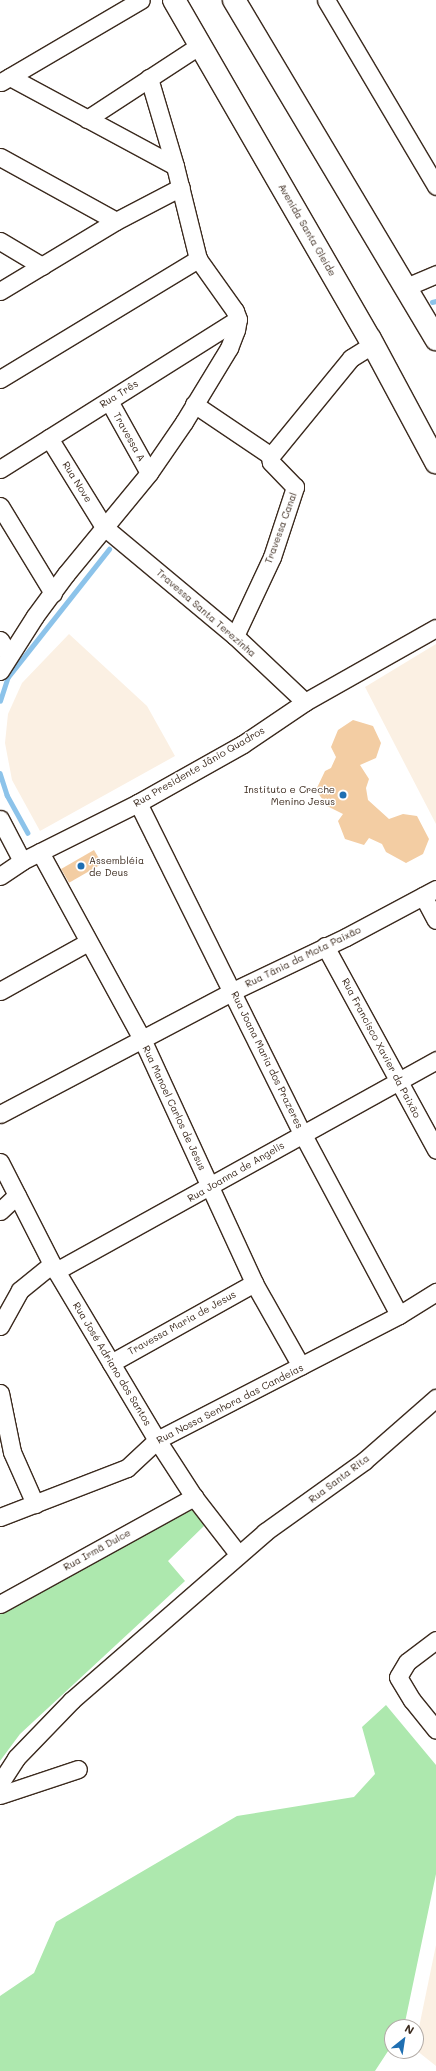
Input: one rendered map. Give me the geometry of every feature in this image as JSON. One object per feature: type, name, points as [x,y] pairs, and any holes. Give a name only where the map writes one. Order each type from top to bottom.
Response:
[{"type":"main road","name":"Avenida Santa Gleide","points":[[174,0],[373,344],[436,462]]},
{"type":"main road","points":[[234,0],[436,339]]},
{"type":"street","points":[[5,80],[141,0]]},
{"type":"street","points":[[326,0],[436,186]]},
{"type":"street","points":[[87,119],[200,45]]},
{"type":"street","points":[[0,671],[9,655],[53,593],[104,527],[149,473],[229,348],[238,319],[198,259],[181,187],[149,78]]},
{"type":"street","points":[[5,80],[87,119],[175,166]]},
{"type":"street","points":[[0,157],[116,221]]},
{"type":"street","points":[[0,291],[116,221],[181,187]]},
{"type":"street","points":[[0,241],[42,266]]},
{"type":"street","points":[[0,379],[198,259]]},
{"type":"street","points":[[406,287],[436,274]]},
{"type":"street","name":"Rua Três","points":[[0,469],[238,319]]},
{"type":"street","points":[[194,404],[271,456],[351,358],[373,344]]},
{"type":"street","name":"Travessa A","points":[[109,401],[149,473]]},
{"type":"street","name":"Rua Nove","points":[[49,438],[104,527]]},
{"type":"street","name":"Travessa Canal","points":[[235,636],[272,557],[295,487],[270,461],[271,456]]},
{"type":"street","points":[[0,506],[53,593]]},
{"type":"street","name":"Travessa Santa Terezinha","points":[[104,527],[235,636],[305,702]]},
{"type":"street","name":"Rua Presidente Jânio Quadros","points":[[0,876],[22,861],[138,803],[243,744],[305,702],[436,628]]},
{"type":"street","points":[[0,640],[9,655]]},
{"type":"street","name":"Rua Joana Maria dos Prazeres","points":[[138,803],[233,991],[302,1133],[399,1315]]},
{"type":"street","points":[[0,819],[22,861]]},
{"type":"street","name":"Rua Manoel Carlos de Jesus","points":[[40,852],[142,1039],[254,1283],[301,1366]]},
{"type":"street","points":[[430,893],[436,920]]},
{"type":"street","name":"Rua Tânia da Mota Paixão","points":[[0,1114],[233,991],[430,893]]},
{"type":"street","points":[[0,990],[88,942]]},
{"type":"street","name":"Rua Francisco Xavier da Paixão","points":[[325,946],[436,1150]]},
{"type":"street","name":"Rua Joanna de Angelis","points":[[0,1326],[20,1290],[54,1268],[210,1187],[302,1133],[436,1060]]},
{"type":"street","name":"Rua José Adriano dos Santos","points":[[0,1162],[54,1268],[157,1440],[194,1497],[239,1556]]},
{"type":"street","points":[[0,1211],[17,1195]]},
{"type":"street","name":"Travessa Maria de Jesus","points":[[111,1363],[254,1283]]},
{"type":"street","name":"Rua Nossa Senhora das Candeias","points":[[0,1518],[127,1468],[157,1440],[399,1315],[436,1292]]},
{"type":"street","points":[[0,1393],[6,1455],[35,1504]]},
{"type":"street","name":"Rua Santa Rita","points":[[239,1556],[265,1532],[364,1461],[436,1398]]},
{"type":"street","name":"Rua Irmã Dulce","points":[[0,1604],[194,1497]]},
{"type":"street","points":[[0,1783],[26,1747],[72,1700],[239,1556]]},
{"type":"street","points":[[436,1640],[407,1662],[398,1677],[412,1700],[436,1730]]},
{"type":"street","points":[[0,1795],[78,1769]]},
{"type":"shaded area","points":[[69,634],[147,706],[175,756],[40,831],[12,780],[5,743],[8,714],[22,683]]},
{"type":"shaded area","points":[[436,644],[436,824],[365,687]]},
{"type":"shaded area","points":[[436,1945],[436,2066],[424,2056],[424,2019],[421,2019]]},
{"type":"green space","points":[[192,1510],[205,1525],[168,1561],[185,1581],[20,1734],[0,1761],[0,1610]]},
{"type":"green space","points":[[386,1705],[436,1765],[436,1874],[406,2019],[384,2019],[384,2057],[375,2071],[0,2071],[0,1996],[34,1973],[56,1922],[237,1816],[354,1797],[375,1774],[362,1727]]},
{"type":"building","name":"Instituto e Creche Menino Jesus","points":[[353,720],[373,726],[381,743],[376,758],[360,765],[369,779],[366,788],[368,800],[389,819],[403,814],[417,816],[429,839],[423,854],[406,863],[386,852],[382,844],[369,838],[364,845],[345,839],[338,821],[343,814],[327,806],[316,790],[325,771],[331,768],[336,757],[331,747],[338,730]]},
{"type":"building","name":"Assembléia de Deus","points":[[94,850],[102,864],[69,883],[61,869]]},
{"type":"waterway","points":[[432,302],[436,301]]},
{"type":"waterway","points":[[0,701],[8,677],[109,549]]},
{"type":"waterway","points":[[0,773],[7,795],[28,833]]},
{"type":"place","name":"Instituto e Creche Menino Jesus","points":[[343,795]]},
{"type":"place","name":"Assembléia de Deus","points":[[81,866]]}]
